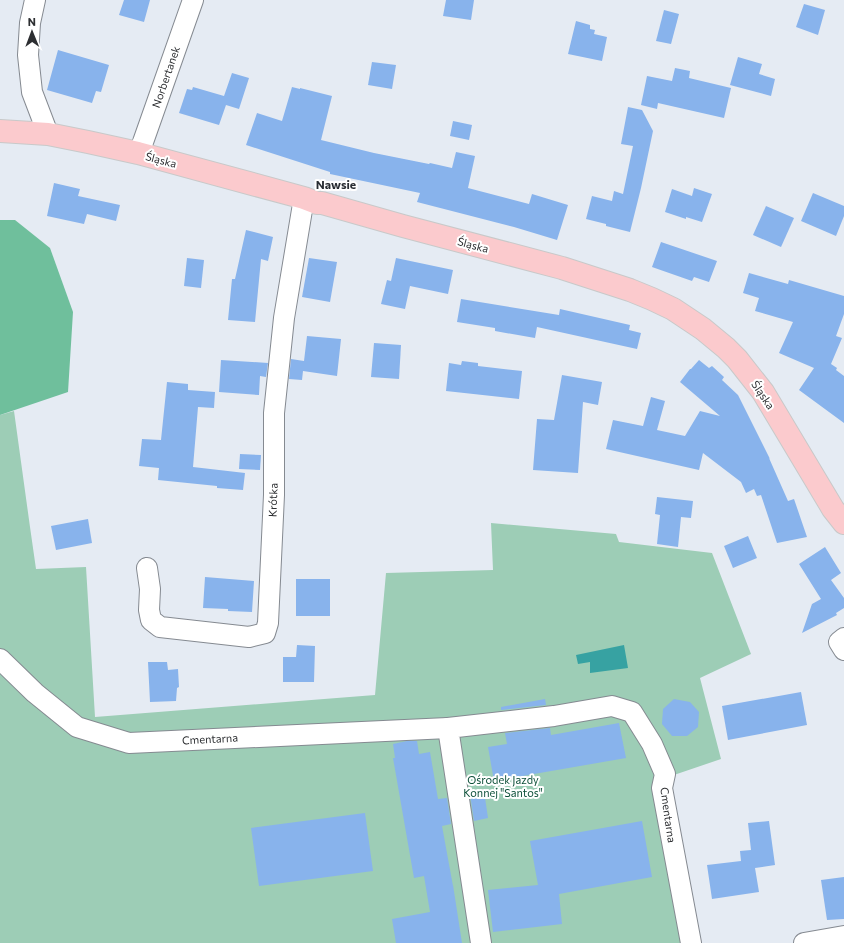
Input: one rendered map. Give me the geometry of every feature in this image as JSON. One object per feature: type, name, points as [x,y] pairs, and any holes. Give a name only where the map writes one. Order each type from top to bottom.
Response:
[{"type":"main road","name":"Śląska","points":[[0,132],[48,134],[138,154],[562,268],[630,290],[652,299],[682,315],[703,329],[737,359],[763,392],[833,509],[844,523]]},
{"type":"street","points":[[35,0],[30,23],[28,55],[32,92],[48,134]]},
{"type":"street","name":"Norbertanek","points":[[138,154],[193,0]]},
{"type":"street","name":"Krótka","points":[[148,568],[150,590],[149,610],[151,620],[160,627],[249,637],[265,633],[268,623],[274,495],[274,413],[284,318],[304,198]]},
{"type":"street","points":[[844,638],[839,642],[844,650]]},
{"type":"street","name":"Cmentarna","points":[[0,660],[35,694],[77,727],[129,743],[448,728],[554,716],[612,706],[632,712],[652,744],[665,774],[662,788],[691,943]]},
{"type":"street","points":[[448,728],[481,943]]},
{"type":"street","points":[[804,943],[844,936]]},
{"type":"green space","points":[[0,220],[15,220],[50,248],[73,312],[68,392],[0,415]]},
{"type":"green space","name":"Ośrodek Jazdy Konnej \"Santos\"","points":[[14,411],[36,569],[86,567],[95,717],[375,695],[386,573],[493,570],[491,523],[616,534],[619,542],[712,553],[751,654],[700,678],[721,759],[671,776],[660,784],[681,943],[0,943],[0,415]]},
{"type":"water","points":[[624,645],[628,668],[590,673],[590,662],[578,664],[576,655]]},
{"type":"building","points":[[124,0],[150,0],[144,22],[119,15]]},
{"type":"building","points":[[446,0],[474,0],[471,20],[443,16]]},
{"type":"building","points":[[804,4],[825,10],[818,35],[796,27]]},
{"type":"building","points":[[664,10],[679,14],[671,44],[656,41]]},
{"type":"building","points":[[576,21],[590,25],[590,29],[595,30],[594,34],[607,37],[602,61],[568,54]]},
{"type":"building","points":[[58,50],[109,65],[101,92],[96,91],[92,103],[47,90]]},
{"type":"building","points":[[738,57],[762,64],[759,74],[775,79],[771,96],[730,85]]},
{"type":"building","points":[[372,62],[396,65],[392,89],[368,85]]},
{"type":"building","points":[[675,68],[690,71],[689,78],[731,88],[724,118],[658,103],[657,109],[641,105],[647,76],[672,81]]},
{"type":"building","points":[[232,73],[249,78],[239,109],[226,105],[219,125],[179,113],[187,89],[192,90],[193,87],[224,96]]},
{"type":"building","points":[[292,87],[332,96],[321,140],[374,153],[452,168],[456,152],[475,156],[468,188],[529,204],[532,194],[568,205],[557,240],[514,227],[417,202],[420,193],[330,174],[330,172],[246,145],[257,113],[282,121]]},
{"type":"building","points":[[628,107],[642,110],[653,131],[630,232],[586,219],[592,196],[612,201],[614,191],[623,194],[633,146],[621,144]]},
{"type":"building","points":[[453,121],[472,125],[469,140],[450,136]]},
{"type":"building","points":[[54,183],[80,189],[78,196],[120,205],[116,221],[87,214],[84,224],[47,216]]},
{"type":"building","points":[[694,188],[712,194],[702,222],[686,217],[686,219],[665,212],[672,189],[692,196]]},
{"type":"building","points":[[813,193],[844,206],[844,216],[836,236],[801,221]]},
{"type":"building","points":[[766,206],[794,218],[781,247],[753,235]]},
{"type":"building","points":[[246,230],[273,237],[268,261],[261,259],[255,322],[228,320],[232,279],[235,279]]},
{"type":"building","points":[[661,242],[717,261],[709,282],[694,277],[692,281],[652,267]]},
{"type":"building","points":[[187,258],[204,260],[201,288],[184,286]]},
{"type":"building","points":[[309,258],[337,262],[330,302],[302,297]]},
{"type":"building","points":[[396,258],[453,270],[448,294],[410,286],[405,309],[381,304],[387,280],[391,281]]},
{"type":"building","points":[[749,273],[788,284],[789,280],[844,296],[844,314],[836,336],[842,338],[831,364],[844,376],[844,423],[799,390],[814,368],[779,353],[793,322],[755,311],[759,298],[743,293]]},
{"type":"building","points":[[461,299],[559,315],[560,309],[630,325],[629,330],[641,333],[637,349],[537,327],[535,338],[495,331],[495,328],[457,322]]},
{"type":"building","points":[[307,336],[341,339],[337,376],[303,371],[302,380],[289,379],[291,359],[304,361]]},
{"type":"building","points":[[374,343],[401,345],[399,379],[371,377]]},
{"type":"building","points":[[221,360],[268,363],[266,377],[260,376],[259,395],[219,392]]},
{"type":"building","points":[[699,360],[709,368],[712,366],[724,377],[722,380],[738,395],[770,459],[769,458],[788,501],[794,499],[807,537],[777,543],[761,495],[757,496],[754,489],[746,493],[741,482],[703,453],[699,470],[606,449],[613,420],[643,426],[651,397],[665,401],[657,430],[685,436],[700,411],[720,416],[680,382]]},
{"type":"building","points":[[462,361],[478,363],[478,366],[522,371],[519,399],[446,391],[449,363],[461,365]]},
{"type":"building","points":[[562,375],[602,382],[598,405],[583,402],[578,473],[533,470],[537,419],[554,420]]},
{"type":"building","points":[[167,382],[188,384],[188,390],[215,392],[214,408],[198,407],[193,467],[245,473],[243,490],[158,480],[159,468],[139,466],[142,439],[161,440]]},
{"type":"building","points":[[240,454],[261,455],[260,470],[239,469]]},
{"type":"building","points":[[657,497],[693,501],[691,518],[681,517],[678,547],[657,544],[660,515],[655,514]]},
{"type":"building","points":[[88,519],[92,543],[56,550],[51,526]]},
{"type":"building","points":[[748,536],[757,558],[733,568],[724,546]]},
{"type":"building","points":[[825,547],[841,573],[831,580],[844,598],[844,608],[836,613],[837,615],[802,633],[812,604],[821,599],[799,564]]},
{"type":"building","points":[[205,577],[254,581],[252,612],[203,608]]},
{"type":"building","points":[[296,579],[330,579],[330,616],[296,616]]},
{"type":"building","points":[[297,645],[315,646],[314,682],[283,682],[283,657],[296,657]]},
{"type":"building","points":[[148,662],[167,662],[168,670],[178,669],[179,687],[177,688],[176,701],[150,702]]},
{"type":"building","points":[[801,692],[807,725],[728,740],[722,706]]},
{"type":"building","points":[[545,699],[546,705],[501,710],[501,707]]},
{"type":"building","points":[[674,699],[690,702],[699,712],[698,727],[687,736],[672,736],[662,724],[663,709]]},
{"type":"building","points":[[619,723],[626,758],[494,781],[488,747],[507,744],[505,733],[550,728],[551,735]]},
{"type":"building","points":[[407,741],[417,741],[419,754],[430,752],[438,799],[447,798],[451,824],[442,826],[462,943],[396,943],[392,919],[430,912],[424,876],[414,878],[393,758],[395,758],[393,744]]},
{"type":"building","points":[[484,791],[488,818],[474,821],[470,794]]},
{"type":"building","points":[[365,813],[373,871],[259,886],[251,828]]},
{"type":"building","points":[[642,821],[652,877],[559,894],[562,924],[493,932],[488,890],[538,885],[530,841]]},
{"type":"building","points":[[769,821],[775,865],[755,868],[759,892],[712,899],[707,865],[741,861],[740,851],[751,850],[748,823]]},
{"type":"building","points":[[844,877],[844,919],[827,920],[821,880]]},
{"type":"district","name":"Nawsie","points":[[336,185]]}]
